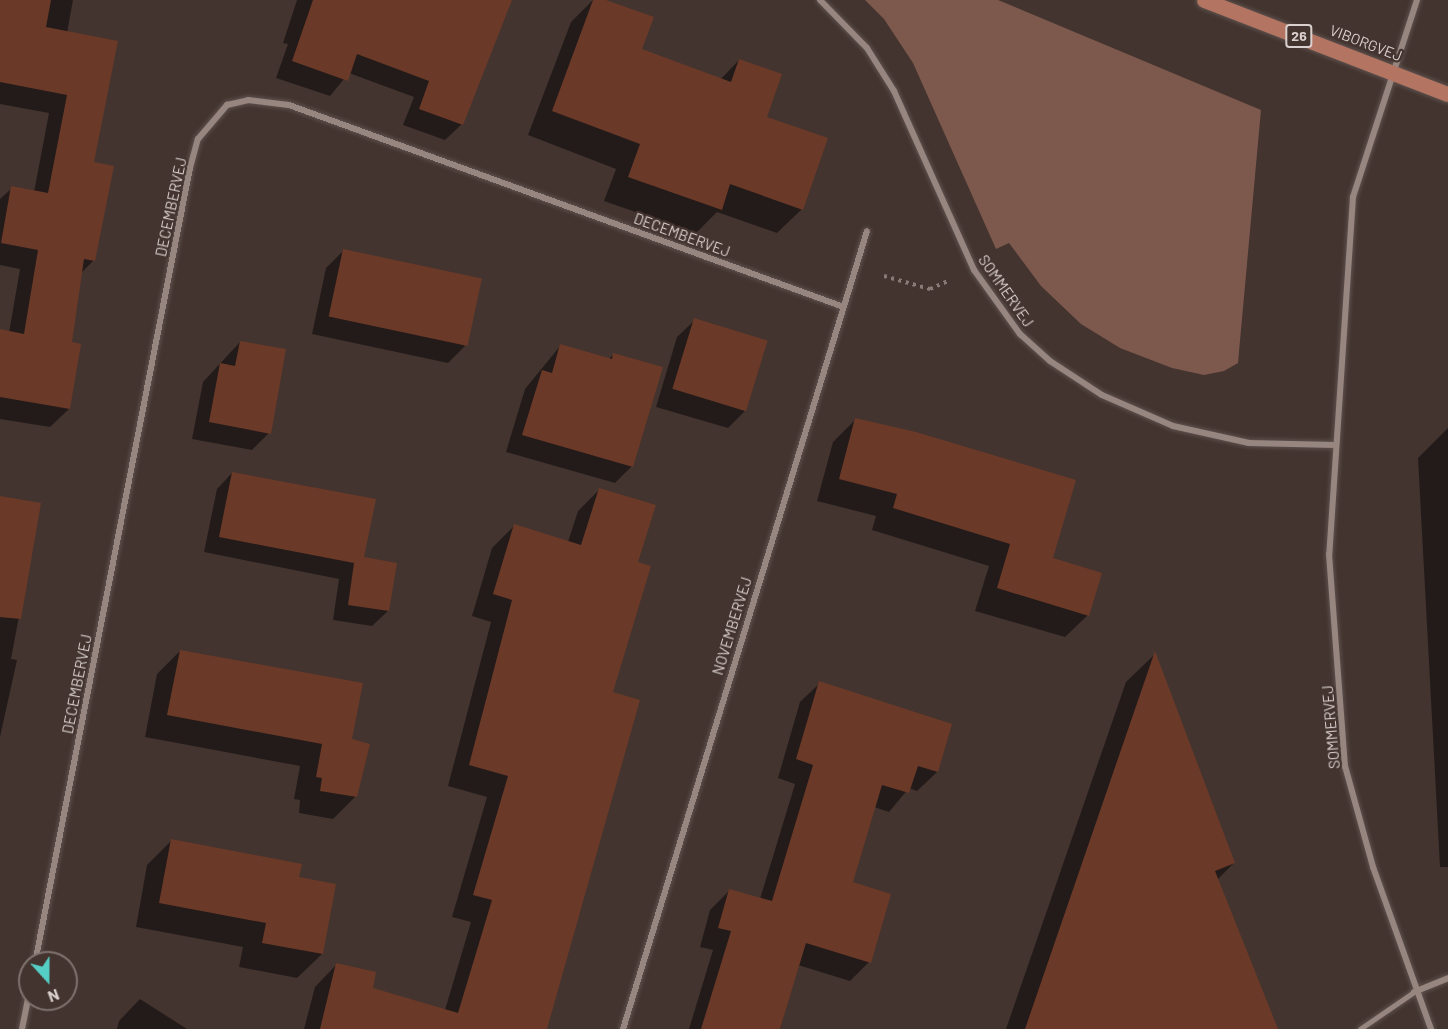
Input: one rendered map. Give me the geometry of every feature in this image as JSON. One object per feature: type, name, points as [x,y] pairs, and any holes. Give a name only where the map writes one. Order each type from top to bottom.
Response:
[{"type":"main road","name":"VIBORGVEJ","points":[[1204,0],[1448,94]]},
{"type":"street","name":"SOMMERVEJ","points":[[820,0],[867,48],[894,91],[974,270],[1020,334],[1050,361],[1102,395],[1173,426],[1249,443],[1335,445]]},
{"type":"street","name":"SOMMERVEJ","points":[[1417,0],[1353,196],[1329,554],[1345,766],[1373,867],[1414,992],[1431,1029]]},
{"type":"street","name":"DECEMBERVEJ","points":[[37,951],[190,168],[198,139],[227,105],[248,99],[289,105],[841,306]]},
{"type":"street","name":"NOVEMBERVEJ","points":[[622,1029],[841,306],[867,231]]},
{"type":"street","points":[[1414,992],[1448,978]]},
{"type":"street","points":[[22,1029],[26,1011]]},
{"type":"lane","points":[[1360,1029],[1414,992]]},
{"type":"path","points":[[854,268],[930,289],[974,270]]},
{"type":"shaded area","points":[[865,0],[998,0],[1261,110],[1238,363],[1224,371],[1204,375],[1172,368],[1120,348],[1081,324],[1041,286],[1009,243],[996,249],[913,63],[884,19]]},
{"type":"building","points":[[0,0],[51,0],[46,27],[118,41],[94,162],[114,166],[95,261],[84,259],[72,342],[81,344],[70,409],[0,397],[0,329],[24,334],[38,250],[1,243],[11,186],[48,193],[67,95],[0,82]]},
{"type":"building","points":[[313,0],[512,0],[463,125],[419,109],[429,81],[357,54],[348,81],[292,61]]},
{"type":"building","points":[[593,0],[606,0],[654,17],[642,49],[731,82],[739,59],[782,74],[767,117],[828,138],[803,210],[730,184],[722,210],[628,177],[640,144],[552,111]]},
{"type":"building","points":[[343,249],[482,279],[468,346],[329,316]]},
{"type":"building","points":[[694,318],[768,341],[746,411],[672,389]]},
{"type":"building","points":[[240,341],[286,349],[271,434],[209,422],[220,363],[235,366]]},
{"type":"building","points":[[560,344],[612,359],[613,353],[663,367],[633,467],[522,435],[542,370],[552,373]]},
{"type":"building","points":[[855,418],[916,432],[1076,480],[1053,558],[1102,573],[1089,616],[997,588],[1010,544],[893,508],[897,494],[839,479]]},
{"type":"building","points":[[232,472],[376,499],[364,557],[397,563],[389,611],[348,605],[354,563],[219,537]]},
{"type":"building","points":[[599,488],[656,505],[638,562],[651,566],[613,692],[640,700],[547,1029],[320,1029],[336,963],[376,972],[373,988],[458,1013],[492,900],[473,895],[508,776],[469,765],[512,600],[493,594],[514,524],[581,545]]},
{"type":"building","points":[[0,496],[41,503],[21,619],[0,617]]},
{"type":"building","points":[[180,650],[363,683],[352,739],[370,744],[357,797],[320,791],[322,778],[316,777],[322,744],[167,715]]},
{"type":"building","points":[[1155,651],[1235,863],[1215,871],[1278,1029],[1025,1029]]},
{"type":"building","points":[[819,681],[952,724],[938,772],[918,766],[909,793],[882,785],[853,882],[891,894],[871,963],[806,943],[780,1029],[701,1029],[731,931],[718,928],[729,889],[772,901],[813,765],[796,759]]},
{"type":"building","points":[[171,839],[302,864],[299,877],[336,884],[323,954],[262,943],[266,923],[159,903]]}]
